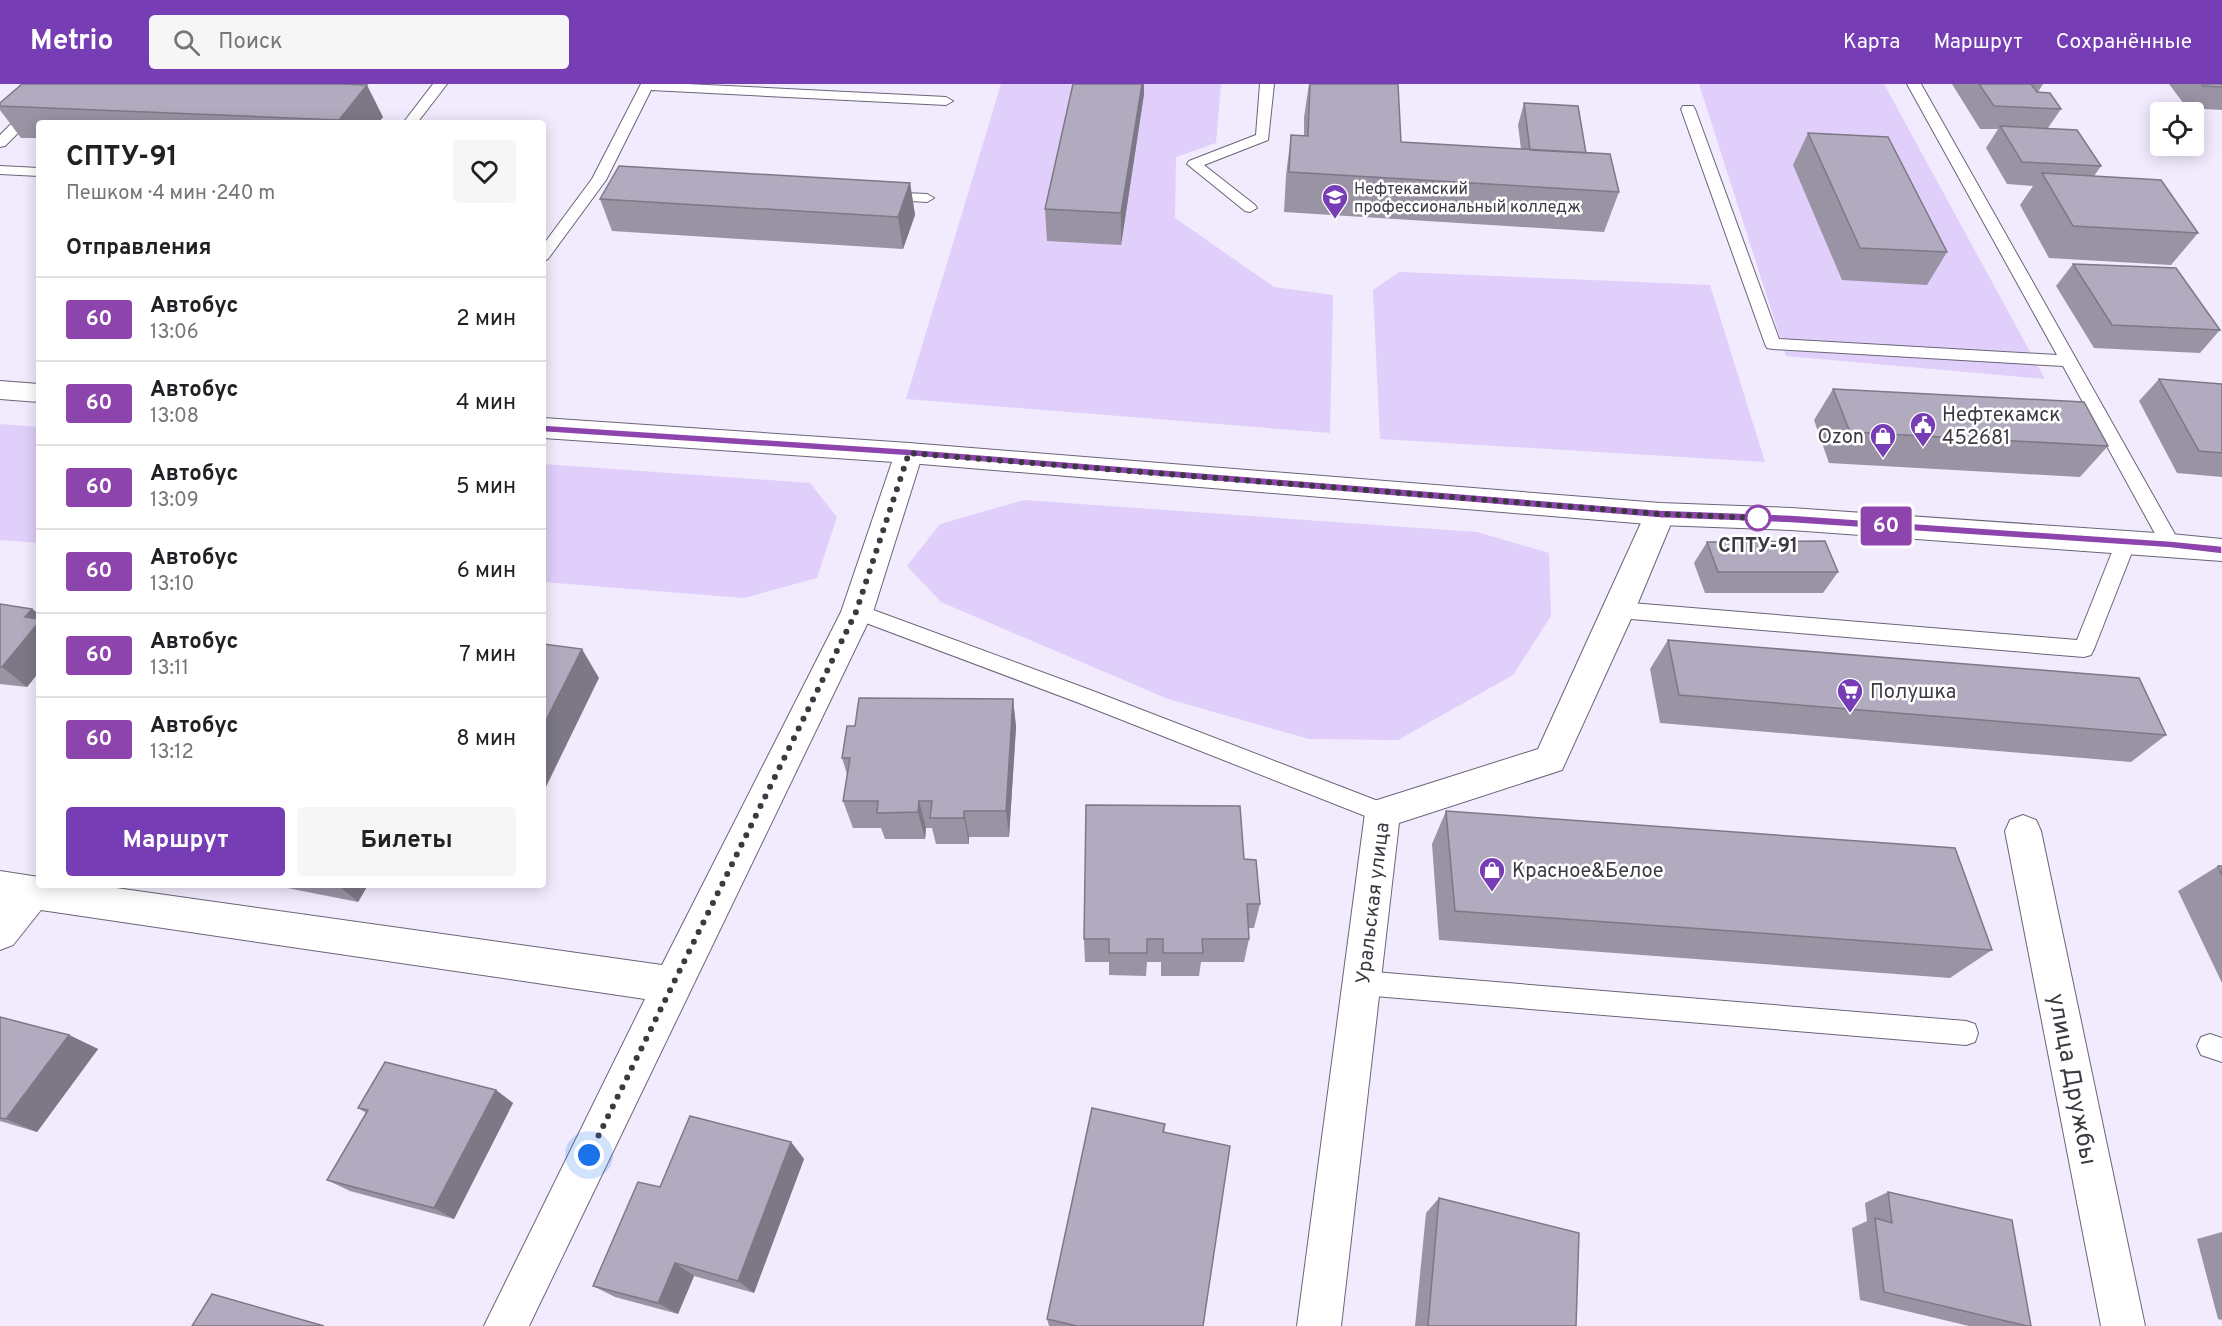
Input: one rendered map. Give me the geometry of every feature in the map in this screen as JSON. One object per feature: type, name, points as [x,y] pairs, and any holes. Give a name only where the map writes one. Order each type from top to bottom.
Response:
[{"type":"street","points":[[0,390],[36,393]]},
{"type":"street","points":[[546,428],[909,453],[1660,514],[1801,520],[2171,544],[2222,550]]},
{"type":"street","points":[[506,1326],[856,612],[909,453]]},
{"type":"street","name":"Уральская улица","points":[[1319,1326],[1383,813],[1550,760],[1660,514]]},
{"type":"street","name":"улица Дружбы","points":[[2023,831],[2123,1326]]},
{"type":"street","points":[[0,933],[17,890],[672,985]]},
{"type":"lane","points":[[412,120],[440,84]]},
{"type":"lane","points":[[1250,208],[1194,164],[1263,137],[1267,84]]},
{"type":"lane","points":[[1914,84],[2171,544]]},
{"type":"lane","points":[[546,252],[605,180],[646,86],[946,101]]},
{"type":"lane","points":[[0,143],[34,108],[12,107]]},
{"type":"lane","points":[[1688,110],[1773,344],[2068,361]]},
{"type":"lane","points":[[0,170],[36,172]]},
{"type":"lane","points":[[868,195],[927,198]]},
{"type":"lane","points":[[1619,610],[2084,649],[2126,542]]},
{"type":"lane","points":[[856,612],[1086,697],[1383,813]]},
{"type":"lane","points":[[1362,983],[1966,1034]]},
{"type":"shaded area","points":[[1001,84],[1221,84],[1216,143],[1176,157],[1175,218],[1274,287],[1333,295],[1330,433],[906,399]]},
{"type":"shaded area","points":[[1699,84],[1884,84],[2045,379],[1786,356]]},
{"type":"shaded area","points":[[1399,272],[1710,285],[1765,462],[1380,439],[1373,290]]},
{"type":"shaded area","points":[[0,424],[36,427],[36,543],[0,540]]},
{"type":"shaded area","points":[[546,464],[810,483],[837,517],[817,578],[744,598],[546,582]]},
{"type":"shaded area","points":[[1024,500],[1477,532],[1549,553],[1551,616],[1513,675],[1398,740],[1309,739],[1168,699],[941,602],[907,566],[940,524]]},
{"type":"building","points":[[22,84],[367,85],[339,120],[0,106],[0,103]]},
{"type":"building","points":[[1073,84],[1142,84],[1121,213],[1045,209]]},
{"type":"building","points":[[1310,84],[1398,84],[1401,142],[1610,154],[1619,192],[1289,172],[1291,135],[1308,136]]},
{"type":"building","points":[[1979,84],[2031,84],[2037,92],[2050,93],[2061,109],[1994,106]]},
{"type":"building","points":[[2202,84],[2222,84],[2222,87],[2203,86]]},
{"type":"building","points":[[1524,103],[1578,106],[1586,153],[1530,150]]},
{"type":"building","points":[[2000,126],[2077,130],[2101,166],[2022,162]]},
{"type":"building","points":[[1808,133],[1888,137],[1947,252],[1860,248]]},
{"type":"building","points":[[619,166],[910,183],[898,217],[600,199]]},
{"type":"building","points":[[2042,173],[2161,180],[2198,233],[2073,226]]},
{"type":"building","points":[[2073,264],[2176,268],[2220,330],[2112,325]]},
{"type":"building","points":[[2159,379],[2222,384],[2222,453],[2199,451]]},
{"type":"building","points":[[1833,389],[2084,402],[2108,446],[1850,432]]},
{"type":"building","points":[[1825,541],[1838,572],[1718,572],[1707,542]]},
{"type":"building","points":[[0,604],[32,609],[25,617],[36,619],[36,626],[0,667]]},
{"type":"building","points":[[1668,640],[2139,678],[2166,735],[1679,695]]},
{"type":"building","points":[[546,644],[582,649],[546,720]]},
{"type":"building","points":[[859,698],[1013,699],[1006,811],[964,811],[964,818],[930,818],[932,801],[919,801],[918,812],[877,813],[878,801],[843,801],[850,758],[842,758],[847,726],[855,726]]},
{"type":"building","points":[[1086,805],[1240,806],[1244,859],[1256,860],[1260,904],[1247,904],[1249,939],[1202,939],[1203,953],[1163,953],[1163,939],[1147,939],[1147,953],[1109,953],[1109,939],[1084,939]]},
{"type":"building","points":[[1446,811],[1955,848],[1992,950],[1455,911]]},
{"type":"building","points":[[0,1017],[69,1035],[6,1119],[0,1118]]},
{"type":"building","points":[[385,1062],[496,1090],[434,1208],[327,1180],[368,1110],[358,1108]]},
{"type":"building","points":[[1092,1108],[1165,1124],[1163,1132],[1230,1146],[1203,1326],[1077,1326],[1047,1319]]},
{"type":"building","points":[[690,1116],[791,1142],[738,1281],[675,1263],[658,1303],[593,1286],[638,1182],[660,1187]]},
{"type":"building","points":[[1888,1192],[2012,1220],[2031,1326],[1884,1292],[1875,1218],[1892,1223]]},
{"type":"building","points":[[1439,1198],[1579,1233],[1576,1326],[1428,1326]]},
{"type":"building","points":[[212,1294],[324,1326],[192,1326]]},
{"type":"bus line","name":"60","points":[[546,428],[909,453],[1660,514],[1791,519],[2171,544],[2222,550]]},
{"type":"place","name":"Нефтекамский профессиональный колледж","points":[[1335,220]]},
{"type":"place","name":"Нефтекамск 452681","points":[[1923,448]]},
{"type":"place","name":"Ozon","points":[[1883,459]]},
{"type":"place","name":"СПТУ-91","points":[[1758,518]]},
{"type":"place","name":"Полушка","points":[[1850,714]]},
{"type":"place","name":"Красное&Белое","points":[[1492,893]]},
{"type":"route","points":[[589,1155],[856,612],[909,453],[1660,514],[1758,518]]}]
